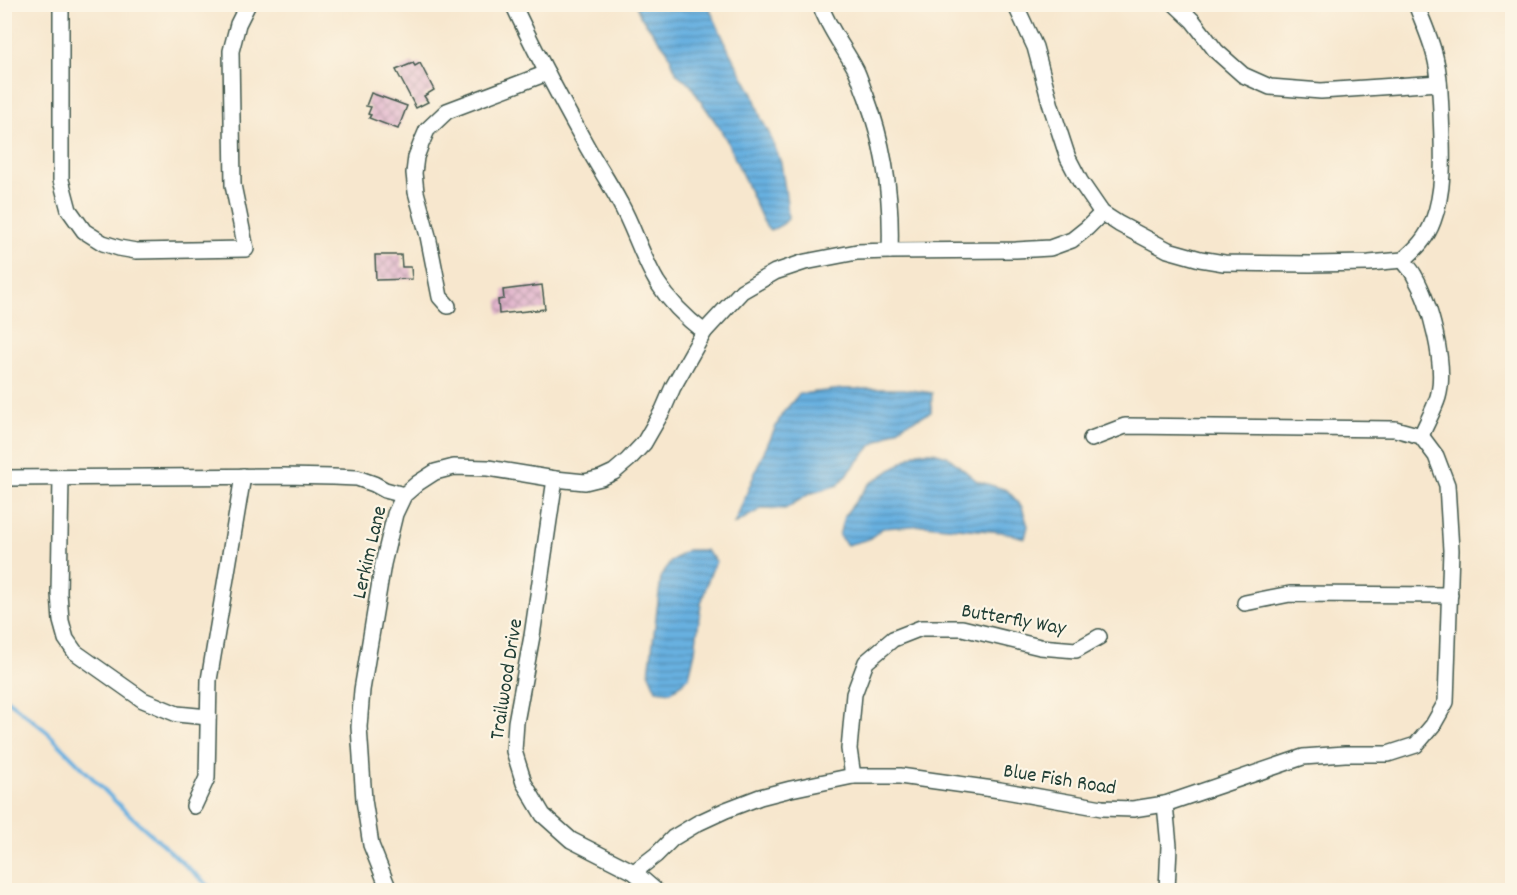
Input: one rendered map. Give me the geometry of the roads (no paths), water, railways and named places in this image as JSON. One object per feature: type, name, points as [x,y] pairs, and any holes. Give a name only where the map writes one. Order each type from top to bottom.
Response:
[{"type":"street","points":[[62,4],[62,180],[69,210],[84,231],[103,243],[136,251],[246,249],[233,185],[231,51],[238,24],[248,4]]},
{"type":"street","points":[[513,4],[547,73],[621,204],[657,281],[681,312],[704,332]]},
{"type":"street","points":[[820,4],[824,17],[856,71],[875,122],[886,173],[891,216],[890,251]]},
{"type":"street","points":[[1015,4],[1035,47],[1068,158],[1080,181],[1102,213],[1168,250],[1200,259],[1224,262],[1310,264],[1403,260],[1417,249],[1433,222],[1438,204],[1441,176],[1439,83],[1434,53],[1416,4]]},
{"type":"street","points":[[1175,4],[1193,21],[1216,51],[1243,75],[1270,87],[1321,91],[1439,83]]},
{"type":"street","points":[[448,306],[440,297],[428,236],[416,192],[414,173],[416,157],[421,144],[427,130],[447,111],[547,73]]},
{"type":"street","name":"Lerkim Lane","points":[[388,891],[371,845],[364,800],[359,727],[362,690],[383,564],[395,514],[404,495],[435,472],[454,467],[488,468],[585,482],[614,472],[644,443],[704,332],[742,291],[775,272],[805,262],[857,252],[1050,248],[1072,240],[1102,213]]},
{"type":"street","points":[[1091,439],[1125,426],[1395,429],[1421,436],[1438,397],[1441,374],[1427,303],[1414,273],[1403,260]]},
{"type":"street","name":"Blue Fish Road","points":[[634,872],[674,838],[698,823],[726,810],[760,797],[853,776],[900,776],[1000,790],[1102,808],[1133,809],[1165,804],[1303,757],[1388,754],[1416,745],[1433,725],[1446,702],[1450,550],[1447,485],[1436,456],[1421,436]]},
{"type":"street","points":[[194,806],[207,778],[209,680],[243,476]]},
{"type":"street","points":[[4,478],[243,476],[357,478],[404,495]]},
{"type":"street","points":[[61,478],[60,602],[61,621],[66,639],[75,652],[143,700],[177,714],[208,717]]},
{"type":"street","name":"Trailwood Drive","points":[[555,479],[532,636],[516,722],[514,751],[524,783],[543,816],[571,840],[634,872],[655,891]]},
{"type":"street","points":[[1245,603],[1290,594],[1449,595]]},
{"type":"street","name":"Butterfly Way","points":[[853,776],[849,749],[854,694],[866,662],[893,639],[921,628],[962,628],[1040,647],[1076,650],[1099,637]]},
{"type":"street","points":[[1165,804],[1169,846],[1167,891]]},
{"type":"water","points":[[636,5],[708,5],[730,53],[753,94],[781,163],[788,219],[783,224],[770,231],[763,221],[719,127],[690,84],[677,74],[667,50],[640,16]]},
{"type":"water","points":[[843,389],[904,389],[932,393],[931,412],[905,424],[871,446],[838,485],[809,494],[785,509],[763,508],[734,524],[782,414],[799,394]]},
{"type":"water","points":[[918,452],[933,452],[947,456],[977,481],[1007,490],[1022,507],[1028,526],[1025,538],[1002,532],[925,525],[883,528],[869,539],[847,545],[839,536],[844,516],[869,484]]},
{"type":"water","points":[[687,550],[705,550],[716,561],[701,604],[689,677],[671,692],[656,690],[649,674],[661,577],[670,562]]},
{"type":"waterway","points":[[4,697],[46,731],[121,807],[213,890]]}]
